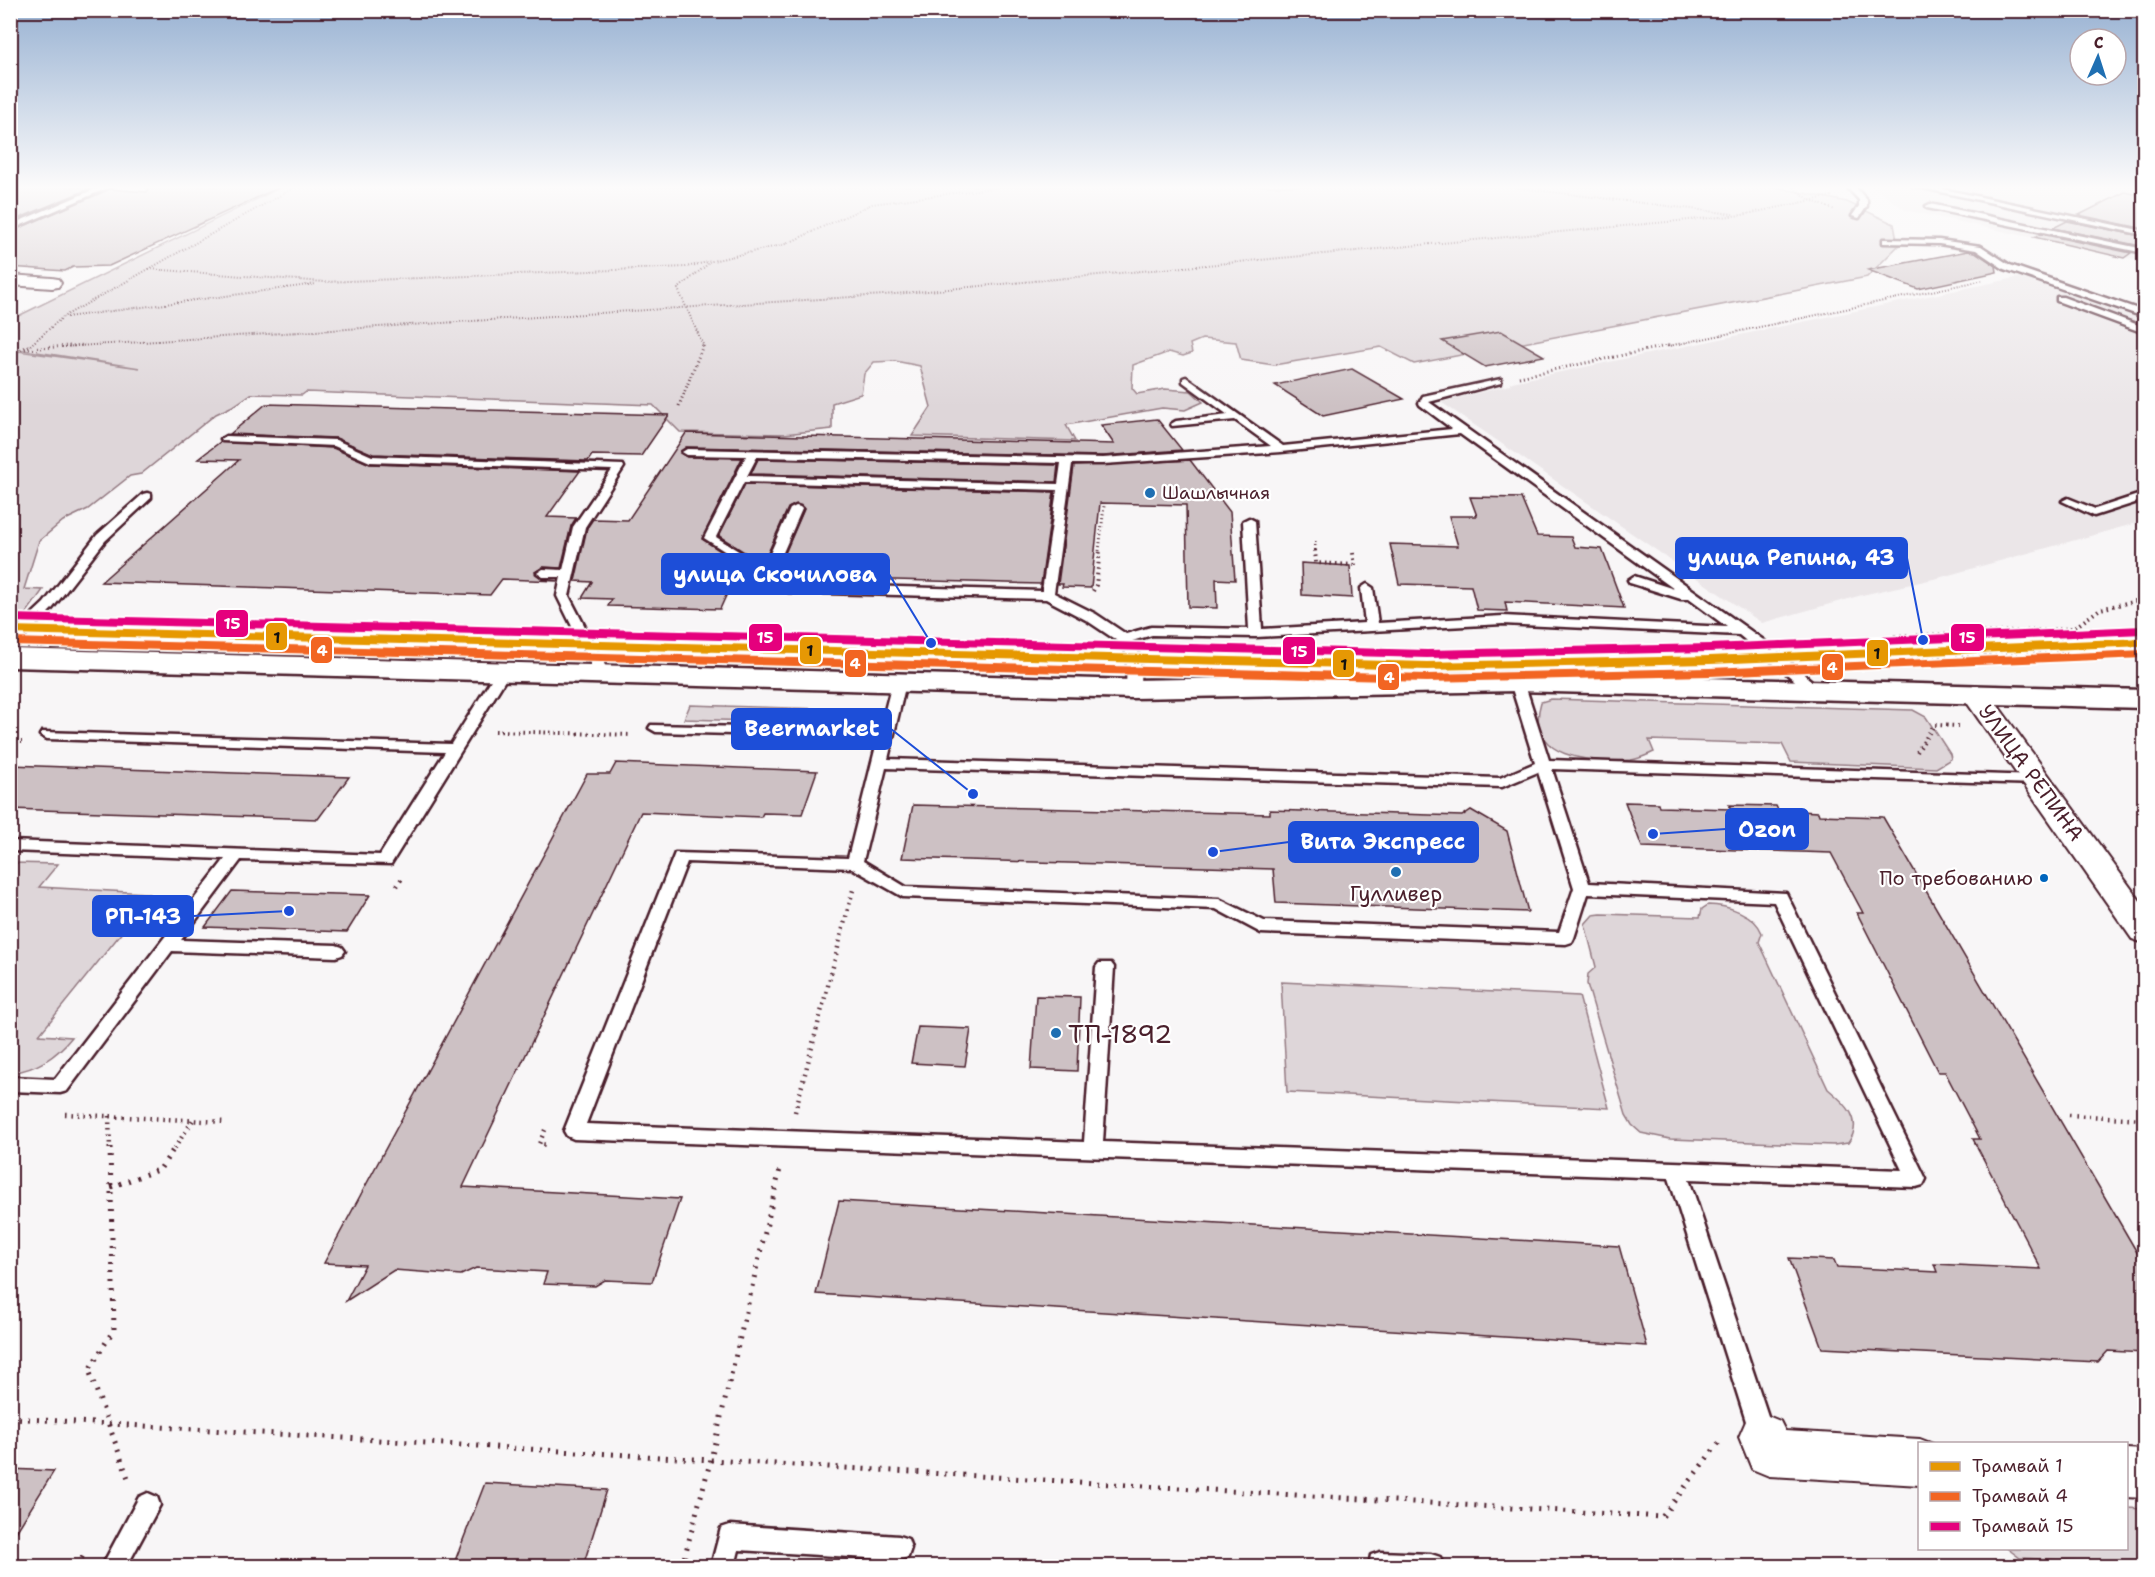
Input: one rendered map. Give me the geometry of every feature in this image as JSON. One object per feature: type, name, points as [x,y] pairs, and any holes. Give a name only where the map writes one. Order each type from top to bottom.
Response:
[{"type":"street","points":[[10,280],[52,283]]},
{"type":"street","points":[[10,658],[603,675],[898,670],[1133,689],[1518,682],[1975,694]]},
{"type":"street","name":"УЛИЦА РЕПИНА","points":[[1975,694],[2145,699]]},
{"type":"street","name":"УЛИЦА РЕПИНА","points":[[1975,694],[2145,931]]},
{"type":"street","points":[[1763,1437],[1769,1453],[1918,1462]]},
{"type":"street","points":[[2128,1473],[2145,1474]]},
{"type":"lane","points":[[1996,260],[2007,267],[2145,314]]},
{"type":"lane","points":[[2060,299],[2145,330]]},
{"type":"lane","points":[[1186,380],[1281,449]]},
{"type":"lane","points":[[1498,381],[1426,398],[1424,403],[1778,657],[1815,690]]},
{"type":"lane","points":[[1176,424],[1237,417]]},
{"type":"lane","points":[[687,452],[1068,462],[1170,458],[1462,431]]},
{"type":"lane","points":[[226,440],[336,443],[370,459],[619,467],[579,527],[563,596],[603,675]]},
{"type":"lane","points":[[753,454],[710,538],[789,588],[1048,594],[1091,617],[1124,639],[1131,648],[1134,659],[1133,689]]},
{"type":"lane","points":[[1048,594],[1068,462]]},
{"type":"lane","points":[[740,479],[1064,487]]},
{"type":"lane","points":[[10,643],[48,606],[101,538],[147,496]]},
{"type":"lane","points":[[2068,501],[2094,513],[2145,496]]},
{"type":"lane","points":[[767,574],[796,509]]},
{"type":"lane","points":[[1249,522],[1256,633]]},
{"type":"lane","points":[[543,573],[568,574]]},
{"type":"lane","points":[[1634,580],[1696,600]]},
{"type":"lane","points":[[1367,588],[1372,626]]},
{"type":"lane","points":[[1124,639],[1151,631],[1256,633],[1503,620],[1740,630]]},
{"type":"lane","points":[[855,863],[886,734],[898,670]]},
{"type":"lane","points":[[10,846],[385,860],[503,672]]},
{"type":"lane","points":[[1518,682],[1582,888],[1566,938],[1261,927],[1219,904],[903,892],[855,863],[681,857],[574,1131],[1916,1179],[1780,897],[1582,888]]},
{"type":"lane","points":[[656,728],[886,734]]},
{"type":"lane","points":[[40,739],[455,748]]},
{"type":"lane","points":[[879,764],[1502,783],[1544,764],[2037,780]]},
{"type":"lane","points":[[10,1084],[60,1086],[237,854]]},
{"type":"lane","points":[[168,945],[336,951]]},
{"type":"lane","points":[[1093,1151],[1105,967]]},
{"type":"lane","points":[[1676,1170],[1763,1437]]},
{"type":"lane","points":[[114,1566],[148,1505]]},
{"type":"lane","points":[[723,1566],[730,1537],[899,1548]]},
{"type":"lane","points":[[1380,1564],[1431,1566]]},
{"type":"path","points":[[25,349],[63,317],[166,260]]},
{"type":"path","points":[[63,317],[325,282],[675,268],[726,260]]},
{"type":"path","points":[[10,355],[25,349],[896,294],[1264,260]]},
{"type":"path","points":[[679,406],[704,347],[678,289],[709,264]]},
{"type":"path","points":[[149,269],[325,282]]},
{"type":"path","points":[[1498,381],[1988,279]]},
{"type":"path","points":[[1091,617],[1104,506]]},
{"type":"path","points":[[1315,542],[1316,563],[1355,565]]},
{"type":"path","points":[[2047,630],[2070,650],[1915,657],[1895,636],[2074,628],[2100,609],[2145,599]]},
{"type":"path","points":[[898,670],[907,657],[912,638],[992,640]]},
{"type":"path","points":[[1915,776],[1908,765],[1934,725],[1999,727]]},
{"type":"path","points":[[10,742],[40,739]]},
{"type":"path","points":[[54,1114],[225,1122]]},
{"type":"path","points":[[2069,1115],[2145,1119]]},
{"type":"path","points":[[109,1116],[114,1329],[89,1370],[128,1478],[122,1488]]},
{"type":"path","points":[[111,1187],[160,1169],[193,1120]]},
{"type":"path","points":[[10,1418],[1662,1517],[1724,1437],[1763,1437]]},
{"type":"path","points":[[682,1566],[711,1459]]},
{"type":"path","points":[[77,1566],[88,1547]]},
{"type":"shaded area","points":[[134,260],[1884,260],[1867,277],[1414,364],[1381,347],[1274,365],[1241,360],[1236,342],[1202,339],[1190,344],[1192,353],[1183,356],[1169,352],[1133,365],[1132,388],[1137,394],[1165,389],[1191,391],[1203,402],[1185,410],[1162,408],[1066,425],[1075,441],[912,436],[931,407],[920,366],[895,361],[874,362],[864,374],[861,394],[832,403],[832,429],[784,434],[680,432],[653,405],[306,392],[302,395],[251,394],[216,414],[141,474],[130,476],[88,509],[63,521],[39,541],[24,589],[43,590],[25,615],[11,613],[11,350],[140,368],[11,348],[10,320]]},
{"type":"shaded area","points":[[2025,276],[2144,317],[2144,521],[1938,578],[1862,595],[1762,623],[1441,402],[1510,385],[1512,382]]},
{"type":"shaded area","points":[[1551,699],[1913,710],[1926,717],[1951,759],[1936,768],[1791,762],[1782,744],[1649,740],[1654,752],[1637,759],[1615,761],[1580,758],[1565,754],[1551,746],[1542,736],[1538,721],[1541,702]]},
{"type":"shaded area","points":[[690,705],[860,710],[856,724],[684,719]]},
{"type":"shaded area","points":[[11,863],[58,864],[39,887],[147,893],[159,901],[164,914],[155,932],[123,931],[39,1035],[72,1037],[66,1044],[45,1061],[29,1069],[11,1073]]},
{"type":"shaded area","points":[[1708,905],[1740,912],[1758,926],[1762,933],[1759,942],[1828,1089],[1841,1100],[1854,1119],[1853,1135],[1848,1143],[1834,1145],[1670,1139],[1641,1133],[1626,1115],[1587,984],[1588,974],[1596,967],[1585,924],[1593,915],[1601,914],[1700,917],[1702,909]]},
{"type":"shaded area","points":[[1281,982],[1579,996],[1609,1108],[1287,1092]]},
{"type":"shaded area","points":[[2128,1508],[2144,1509],[2144,1564],[2020,1558],[2009,1550],[2128,1550]]},
{"type":"building","points":[[10,260],[123,260],[109,266],[73,267],[65,271],[10,267]]},
{"type":"building","points":[[1923,260],[1986,260],[1996,266],[1997,272],[1918,289],[1868,270]]},
{"type":"building","points":[[1501,331],[1544,356],[1485,367],[1442,341]]},
{"type":"building","points":[[1352,369],[1404,399],[1323,416],[1275,385]]},
{"type":"building","points":[[266,404],[669,415],[641,456],[592,455],[588,461],[373,454],[336,438],[230,434]]},
{"type":"building","points":[[1157,419],[1182,450],[1103,456],[686,447],[680,453],[687,457],[742,458],[702,539],[759,576],[735,576],[720,609],[608,606],[612,599],[582,598],[592,582],[575,581],[587,528],[593,519],[628,520],[686,433],[1114,444],[1101,425]]},
{"type":"building","points":[[220,442],[333,448],[370,464],[580,471],[547,517],[576,518],[571,526],[561,568],[543,567],[535,572],[542,579],[558,581],[502,579],[490,595],[101,582],[239,460],[198,459]]},
{"type":"building","points":[[758,459],[1058,465],[1056,482],[751,474]]},
{"type":"building","points":[[1190,460],[1230,512],[1235,580],[1216,579],[1217,608],[1188,607],[1186,505],[1100,503],[1091,588],[1062,587],[1063,584],[1058,584],[1074,466]]},
{"type":"building","points":[[745,484],[1054,492],[1041,584],[784,577],[777,572],[804,509],[797,504],[788,508],[763,564],[719,536]]},
{"type":"building","points":[[1470,497],[1521,498],[1537,536],[1571,537],[1575,547],[1602,549],[1624,608],[1505,602],[1507,611],[1477,610],[1471,586],[1399,584],[1390,544],[1458,546],[1449,516],[1477,516]]},
{"type":"building","points":[[1301,563],[1350,566],[1352,598],[1302,595]]},
{"type":"building","points":[[616,763],[817,771],[802,814],[763,813],[761,817],[641,812],[463,1187],[680,1199],[652,1282],[605,1280],[595,1286],[543,1284],[547,1272],[476,1268],[461,1275],[394,1270],[346,1301],[365,1265],[324,1263],[587,774],[610,774]]},
{"type":"building","points":[[10,765],[349,777],[318,819],[10,809]]},
{"type":"building","points":[[1625,802],[1658,803],[1659,807],[1731,809],[1729,805],[1776,806],[1778,810],[1818,812],[1819,815],[1883,817],[2145,1266],[2145,1353],[2108,1351],[2098,1362],[1822,1348],[1789,1258],[1834,1260],[1837,1267],[1937,1272],[1934,1264],[2041,1269],[1973,1139],[1980,1139],[1945,1072],[1938,1072],[1857,913],[1863,913],[1831,853],[1642,847]]},
{"type":"building","points":[[913,805],[1270,814],[1270,810],[1462,816],[1471,810],[1507,831],[1528,912],[1276,903],[1273,869],[902,858]]},
{"type":"building","points":[[232,891],[370,895],[347,932],[205,927]]},
{"type":"building","name":"ТП-1892","points":[[1036,996],[1080,997],[1077,1071],[1031,1069]]},
{"type":"building","points":[[918,1027],[971,1029],[965,1066],[911,1063]]},
{"type":"building","points":[[839,1201],[1619,1246],[1647,1346],[816,1294]]},
{"type":"building","points":[[10,1469],[54,1471],[10,1542]]},
{"type":"building","points":[[485,1483],[607,1490],[583,1566],[453,1566]]},
{"type":"tram line","name":"15","points":[[10,618],[1427,654],[1710,648],[2144,630]]},
{"type":"tram line","name":"1","points":[[10,630],[1427,666],[1710,660],[2144,642]]},
{"type":"tram line","name":"4","points":[[10,642],[1427,678],[1710,672],[2144,654]]},
{"type":"place","name":"Шашлычная","points":[[1150,493]]},
{"type":"place","name":"улица Репина, 43","points":[[1923,640]]},
{"type":"place","name":"улица Скочилова","points":[[931,643]]},
{"type":"place","name":"Beermarket","points":[[973,794]]},
{"type":"place","name":"Ozon","points":[[1653,834]]},
{"type":"place","name":"Вита Экспресс","points":[[1213,852]]},
{"type":"place","name":"Гулливер","points":[[1396,872]]},
{"type":"place","name":"По требованию","points":[[2044,878]]},
{"type":"place","name":"РП-143","points":[[289,911]]},
{"type":"place","name":"ТП-1892","points":[[1056,1033]]}]
